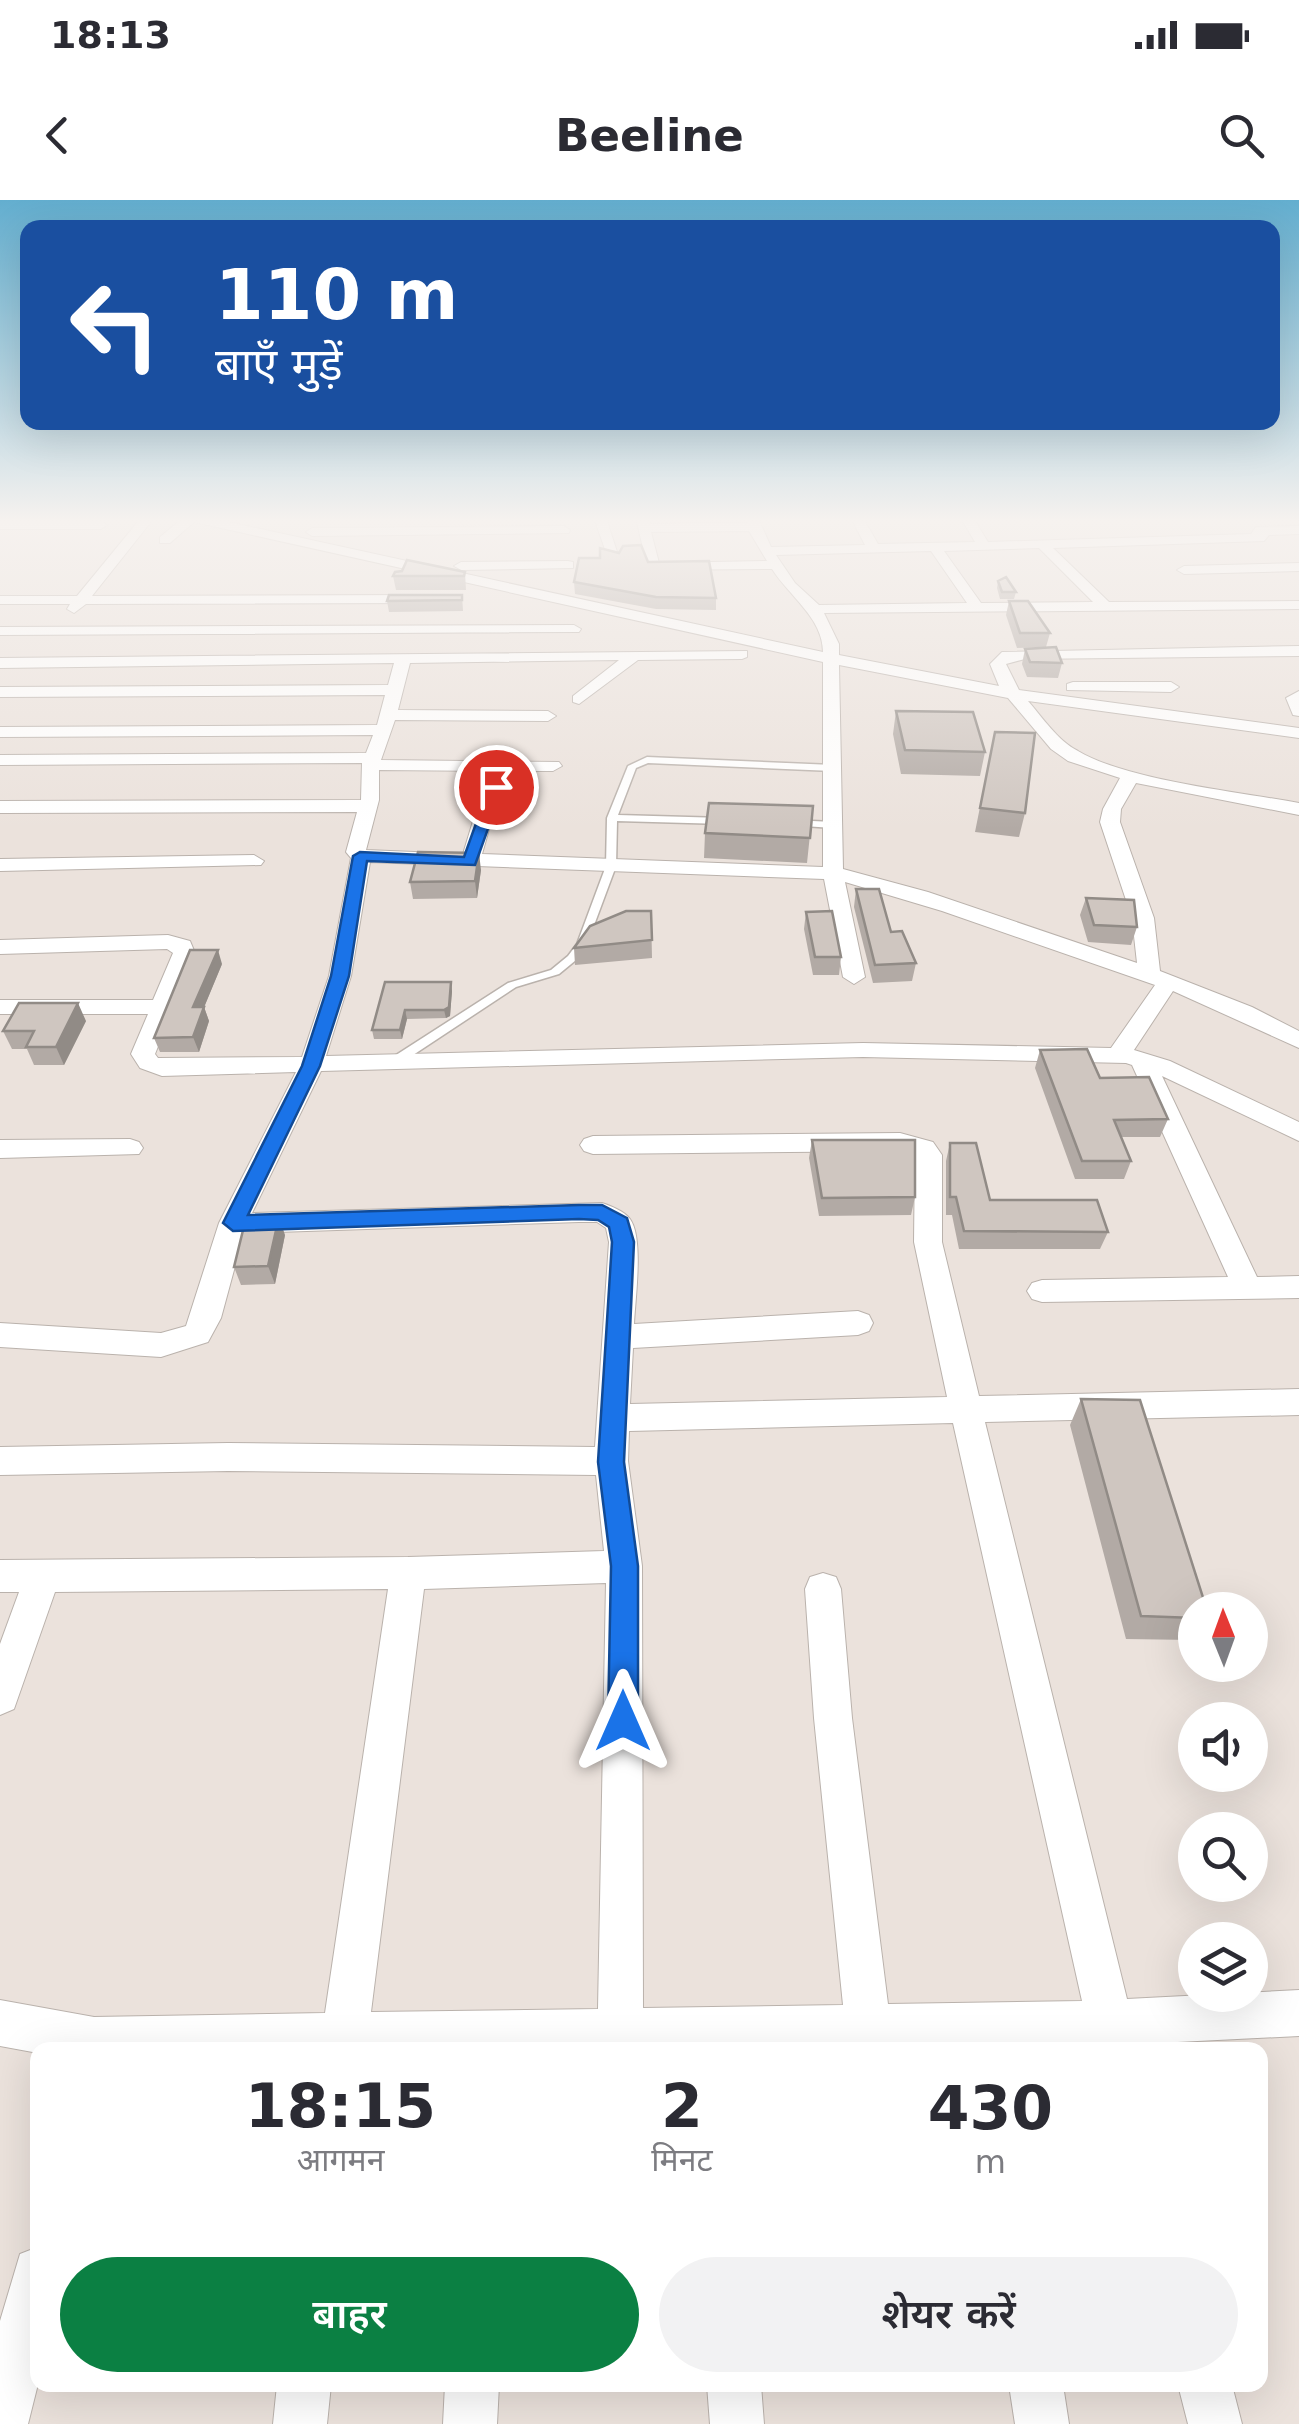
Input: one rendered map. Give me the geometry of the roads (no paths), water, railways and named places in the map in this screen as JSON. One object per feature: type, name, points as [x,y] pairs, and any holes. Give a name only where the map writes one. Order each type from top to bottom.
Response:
[{"type":"street","points":[[3,695],[64,622]]},
{"type":"street","points":[[572,656],[574,622]]},
{"type":"street","points":[[659,622],[1014,694],[1299,733]]},
{"type":"street","points":[[821,622],[831,644],[824,657],[833,768],[832,873],[854,977]]},
{"type":"street","points":[[0,631],[592,628]]},
{"type":"street","points":[[629,636],[702,654]]},
{"type":"street","points":[[1299,651],[1002,657],[998,664],[1014,694],[1064,751],[1130,776],[1299,809]]},
{"type":"street","points":[[1150,652],[1171,687],[1178,718]]},
{"type":"street","points":[[0,663],[702,654],[824,657]]},
{"type":"street","points":[[580,699],[635,655]]},
{"type":"street","points":[[402,659],[404,683],[371,762],[356,852],[360,856],[832,873],[890,886],[1158,979],[1216,1000],[1299,1041]]},
{"type":"street","points":[[3,695],[404,683]]},
{"type":"street","points":[[1047,696],[1074,687],[1171,687]]},
{"type":"street","points":[[1299,696],[1294,698],[1299,712]]},
{"type":"street","points":[[0,732],[548,716]]},
{"type":"street","points":[[0,760],[554,766]]},
{"type":"street","points":[[470,862],[486,808],[506,766]]},
{"type":"street","points":[[1130,776],[1112,808],[1110,822],[1143,918],[1158,979],[1129,1057],[1247,1286]]},
{"type":"street","points":[[0,807],[366,806]]},
{"type":"street","points":[[0,1334],[160,1345],[197,1334],[206,1318],[233,1223],[311,1066],[340,976],[360,856]]},
{"type":"street","points":[[0,865],[254,861]]},
{"type":"street","points":[[0,946],[168,942],[182,946],[184,953],[143,1054],[149,1063],[162,1068],[864,1050],[1129,1057],[1299,1132]]},
{"type":"street","points":[[0,1007],[162,1007]]},
{"type":"street","points":[[593,1144],[900,1142],[924,1148],[929,1156],[928,1242],[1113,2037]]},
{"type":"street","points":[[0,1149],[130,1148]]},
{"type":"street","points":[[233,1223],[602,1213],[619,1223],[623,1242],[611,1462],[624,1566],[620,2031]]},
{"type":"street","points":[[1042,1291],[1299,1287]]},
{"type":"street","points":[[615,1337],[858,1323]]},
{"type":"street","points":[[612,1418],[1299,1402]]},
{"type":"street","points":[[0,1461],[228,1457],[611,1462]]},
{"type":"street","points":[[0,1576],[408,1573],[624,1566]]},
{"type":"street","points":[[344,2042],[408,1573]]},
{"type":"street","points":[[0,1696],[44,1574]]},
{"type":"street","points":[[822,1589],[868,2027]]},
{"type":"street","points":[[486,2042],[620,2031],[714,2040],[868,2027],[981,2038],[1113,2037],[1299,2014]]},
{"type":"street","points":[[0,2023],[80,2042]]},
{"type":"street","points":[[0,2424],[30,2304]]},
{"type":"street","points":[[300,2424],[303,2392]]},
{"type":"street","points":[[470,2424],[472,2392]]},
{"type":"street","points":[[735,2392],[737,2424]]},
{"type":"street","points":[[1037,2392],[1042,2424]]},
{"type":"street","points":[[1207,2392],[1216,2424]]},
{"type":"lane","points":[[397,1060],[500,992],[554,972],[572,958],[582,944],[611,866],[612,818],[632,766],[638,762],[833,768]]},
{"type":"lane","points":[[612,818],[741,822]]},
{"type":"lane","points":[[778,823],[833,824]]}]
